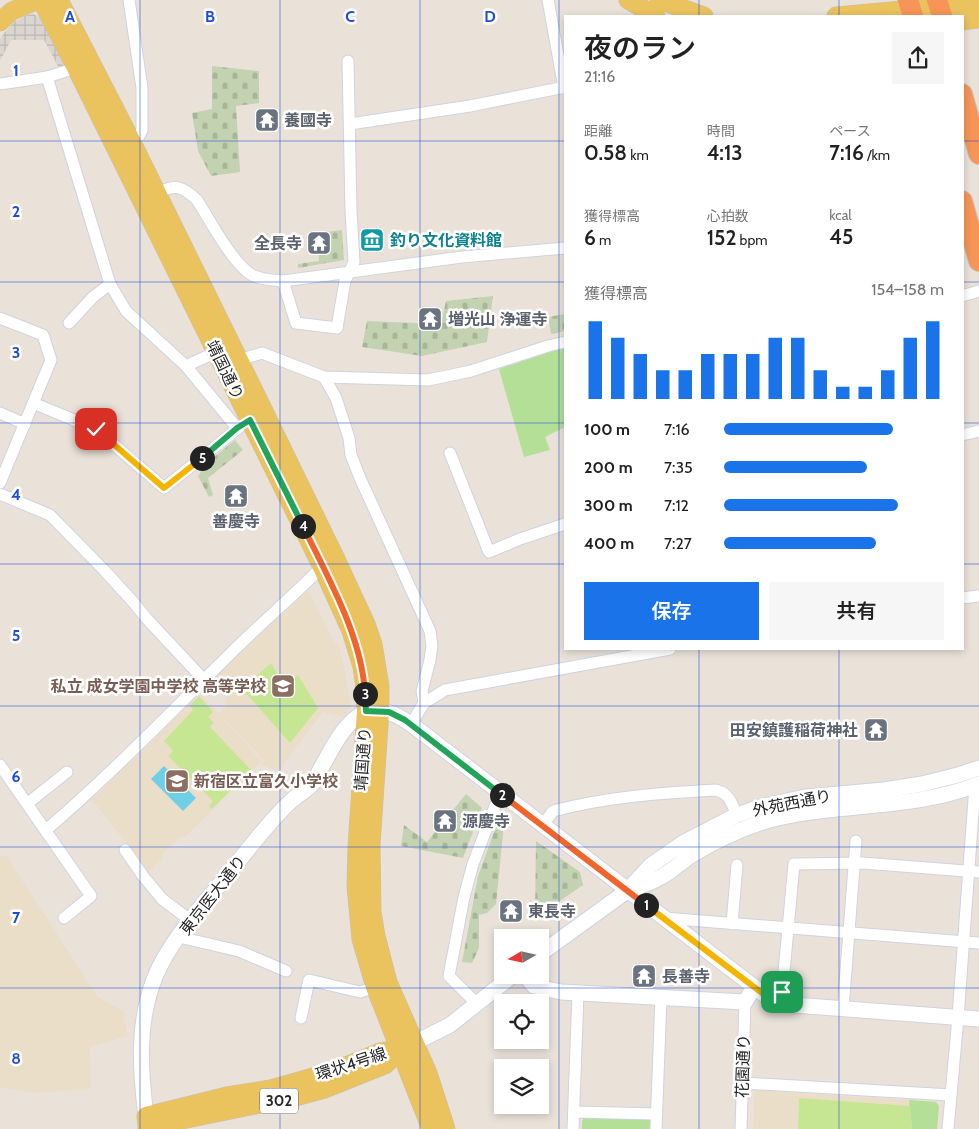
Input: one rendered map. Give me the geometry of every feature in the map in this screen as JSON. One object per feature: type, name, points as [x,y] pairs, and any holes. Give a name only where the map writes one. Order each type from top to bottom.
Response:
[{"type":"highway","points":[[964,101],[979,154]]},
{"type":"highway","points":[[964,208],[979,261]]},
{"type":"main road","points":[[0,22],[12,11],[38,0]]},
{"type":"main road","name":"靖国通り","points":[[42,0],[216,352],[244,424],[322,567],[358,650],[373,711],[372,912],[388,982],[431,1129]]},
{"type":"main road","name":"靖国通り","points":[[59,0],[240,360],[366,624],[373,644],[380,686],[373,711],[357,847],[356,886],[361,939],[376,987],[436,1094],[446,1129]]},
{"type":"main road","points":[[628,0],[654,15]]},
{"type":"main road","points":[[660,0],[701,15]]},
{"type":"main road","points":[[845,15],[979,3]]},
{"type":"main road","points":[[964,21],[979,19]]},
{"type":"main road","name":"環状4号線","points":[[147,1124],[295,1098],[325,1089],[385,1065],[408,1046]]},
{"type":"street","points":[[129,0],[142,88],[142,130],[140,136],[131,140]]},
{"type":"street","points":[[548,0],[564,82]]},
{"type":"street","points":[[283,281],[296,323],[337,328],[345,281],[354,262],[348,61]]},
{"type":"street","points":[[0,84],[46,77],[76,68]]},
{"type":"street","points":[[33,403],[96,429],[164,488],[244,424],[186,366],[126,311],[110,284],[46,77]]},
{"type":"street","points":[[350,124],[470,106],[564,87]]},
{"type":"street","points":[[157,192],[172,187],[188,192],[197,200],[244,270],[253,276],[264,279],[283,281],[462,257],[564,248]]},
{"type":"street","points":[[69,323],[93,297],[110,284]]},
{"type":"street","points":[[964,295],[979,291]]},
{"type":"street","points":[[0,318],[43,335],[51,360],[0,483]]},
{"type":"street","points":[[240,360],[262,353],[324,377],[428,380],[471,371],[564,342]]},
{"type":"street","points":[[186,366],[216,352]]},
{"type":"street","points":[[324,377],[336,398],[349,438],[350,455],[430,630],[432,646],[422,691],[424,703]]},
{"type":"street","points":[[0,414],[25,424]]},
{"type":"street","points":[[964,435],[979,431]]},
{"type":"street","points":[[450,453],[489,552],[520,538],[564,524]]},
{"type":"street","points":[[0,494],[50,515],[104,570],[204,680]]},
{"type":"street","points":[[46,830],[84,798],[262,622],[307,583],[322,567]]},
{"type":"street","points":[[964,598],[979,596]]},
{"type":"street","points":[[410,724],[424,703],[445,690],[665,650]]},
{"type":"street","points":[[373,711],[395,714],[410,724],[774,1002],[979,1019]]},
{"type":"street","name":"東京医大通り","points":[[147,1124],[142,1082],[142,1026],[154,978],[165,956],[191,921],[285,807],[312,784],[347,727],[373,711]]},
{"type":"street","points":[[0,765],[90,896],[64,918]]},
{"type":"street","name":"外苑西通り","points":[[549,947],[627,891],[650,866],[683,842],[737,815],[760,807],[805,797],[922,784],[958,776],[979,768]]},
{"type":"street","points":[[28,804],[67,772]]},
{"type":"street","points":[[948,1129],[964,942],[974,872],[977,785]]},
{"type":"street","name":"外苑西通り","points":[[627,891],[660,878],[691,856],[714,843],[765,822],[807,813],[906,802],[977,785]]},
{"type":"street","points":[[543,825],[553,811],[577,804],[653,793],[715,790],[724,792],[737,815]]},
{"type":"street","points":[[477,1004],[449,976],[464,897],[473,864],[500,793]]},
{"type":"street","points":[[843,1008],[856,841]]},
{"type":"street","points":[[125,850],[162,899],[191,921]]},
{"type":"street","points":[[781,1004],[794,864],[854,863],[974,872]]},
{"type":"street","points":[[732,924],[737,865]]},
{"type":"street","points":[[664,918],[979,943]]},
{"type":"street","points":[[179,937],[239,952],[286,971]]},
{"type":"street","points":[[300,1018],[309,980],[360,992],[376,987]]},
{"type":"street","points":[[408,1046],[445,1028],[502,984]]},
{"type":"street","points":[[533,984],[534,986],[561,992],[745,1002],[754,987]]},
{"type":"street","points":[[574,1129],[578,993]]},
{"type":"street","points":[[656,1129],[661,997]]},
{"type":"street","name":"花園通り","points":[[741,1129],[745,1002]]},
{"type":"street","points":[[743,1083],[951,1094]]},
{"type":"street","points":[[574,1112],[657,1114]]},
{"type":"shaded area","points":[[33,14],[41,18],[63,59],[63,66],[61,68],[59,68],[44,40],[11,40],[0,61],[0,39],[14,22]]},
{"type":"shaded area","name":"私立 成女学園中学校 高等学校","points":[[307,592],[310,593],[334,642],[339,646],[351,706],[343,717],[323,712],[278,771],[261,765],[264,761],[219,713],[227,705],[225,695],[212,678]]},
{"type":"shaded area","name":"新宿区立富久小学校","points":[[200,693],[262,761],[184,838],[182,836],[162,854],[164,857],[146,875],[127,844],[92,800]]},
{"type":"shaded area","points":[[6,855],[97,996],[124,1012],[128,1036],[90,1047],[91,1089],[37,1093],[0,1087],[0,857]]},
{"type":"shaded area","points":[[754,1090],[936,1102],[939,1106],[937,1129],[753,1129]]},
{"type":"green space","points":[[212,66],[259,71],[259,103],[236,106],[240,172],[211,176],[198,151],[192,113],[212,109]]},
{"type":"green space","points":[[342,230],[344,260],[298,268],[298,264],[319,261],[317,233]]},
{"type":"green space","points":[[493,296],[487,342],[422,356],[362,347],[367,321],[441,324],[446,301]]},
{"type":"green space","points":[[564,314],[564,331],[551,334],[548,317]]},
{"type":"green space","points":[[564,347],[564,428],[545,437],[550,450],[524,457],[499,369]]},
{"type":"green space","points":[[235,440],[243,450],[208,478],[213,495],[209,497],[198,476],[207,463]]},
{"type":"green space","points":[[271,663],[283,684],[298,675],[318,708],[290,743],[242,689]]},
{"type":"green space","points":[[199,696],[213,712],[208,717],[214,723],[210,727],[251,770],[212,809],[209,806],[213,801],[168,756],[173,751],[164,741],[193,710],[190,705]]},
{"type":"green space","points":[[466,794],[482,808],[463,858],[401,846],[404,825],[427,842]]},
{"type":"green space","points":[[501,813],[505,813],[496,904],[487,913],[479,915],[479,948],[472,963],[462,962],[478,876]]},
{"type":"green space","points":[[536,841],[580,872],[583,885],[535,918]]},
{"type":"green space","points":[[799,1098],[910,1106],[912,1129],[798,1129]]},
{"type":"green space","points":[[909,1100],[936,1102],[939,1106],[937,1129],[912,1129]]},
{"type":"green space","points":[[585,1116],[649,1118],[653,1124],[653,1129],[582,1129],[582,1121]]},
{"type":"water","points":[[164,766],[196,798],[183,811],[151,779]]},
{"type":"place","name":"養國寺","points":[[267,120]]},
{"type":"place","name":"釣り文化資料館","points":[[372,240]]},
{"type":"place","name":"全長寺","points":[[319,243]]},
{"type":"place","name":"増光山 浄運寺","points":[[430,319]]},
{"type":"place","name":"善慶寺","points":[[236,496]]},
{"type":"place","name":"私立 成女学園中学校 高等学校","points":[[283,686]]},
{"type":"place","name":"田安鎮護稲荷神社","points":[[876,730]]},
{"type":"place","name":"新宿区立富久小学校","points":[[177,781]]},
{"type":"place","name":"源慶寺","points":[[445,821]]},
{"type":"place","name":"東長寺","points":[[511,911]]},
{"type":"place","name":"長善寺","points":[[644,976]]},
{"type":"route","points":[[96,429],[164,488],[237,428],[250,420],[351,631],[362,668],[366,711],[380,710],[389,712],[410,724],[774,1002],[781,1004],[782,992]]}]
